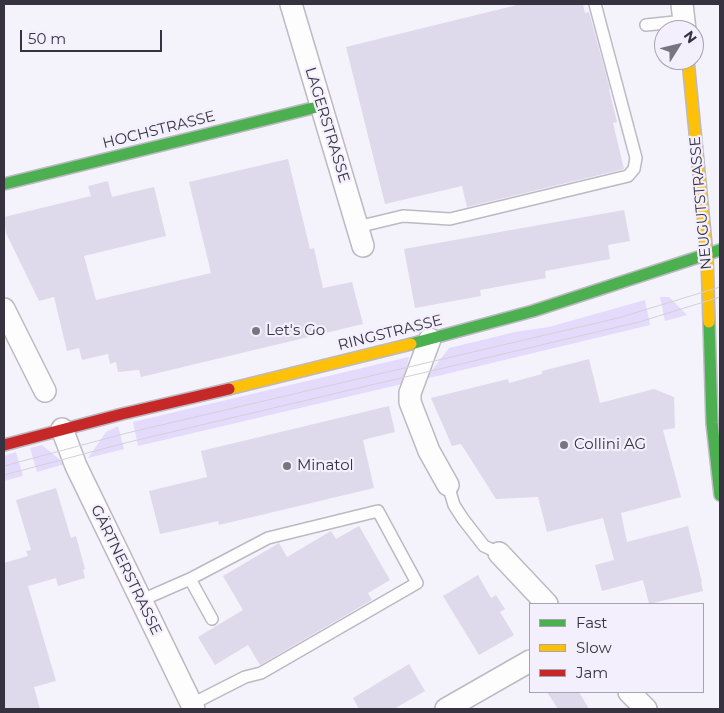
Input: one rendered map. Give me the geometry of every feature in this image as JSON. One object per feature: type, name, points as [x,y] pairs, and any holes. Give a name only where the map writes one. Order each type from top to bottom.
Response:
[{"type":"street","name":"LAGERSTRASSE","points":[[291,4],[360,236]]},
{"type":"street","name":"NEUGUTSTRASSE","points":[[689,70],[707,256],[712,423],[720,495]]},
{"type":"street","name":"HOCHSTRASSE","points":[[4,184],[321,106]]},
{"type":"street","name":"RINGSTRASSE","points":[[4,445],[62,429],[391,350],[533,310],[707,256],[720,250]]},
{"type":"street","points":[[4,309],[45,391]]},
{"type":"street","points":[[430,339],[410,393],[410,402],[429,451],[448,485]]},
{"type":"street","name":"GÄRTNERSTRASSE","points":[[62,429],[76,466],[193,707]]},
{"type":"street","points":[[499,553],[546,603]]},
{"type":"street","points":[[446,709],[529,662]]},
{"type":"street","points":[[631,693],[646,709]]},
{"type":"lane","points":[[360,236],[403,216],[450,219],[628,176],[634,169],[636,158],[595,4]]},
{"type":"lane","points":[[646,25],[683,18]]},
{"type":"lane","points":[[448,485],[454,505],[463,519],[484,546],[499,553]]},
{"type":"lane","points":[[142,600],[190,579],[268,538],[378,511],[417,583],[261,673],[245,676],[193,707]]},
{"type":"lane","points":[[190,579],[212,619]]},
{"type":"shaded area","points":[[660,297],[669,297],[687,315],[665,321]]},
{"type":"shaded area","points":[[645,300],[650,325],[425,379],[449,348],[515,332],[549,327]]},
{"type":"shaded area","points":[[409,357],[402,384],[138,446],[133,422]]},
{"type":"shaded area","points":[[118,426],[124,449],[88,458],[106,432]]},
{"type":"shaded area","points":[[42,445],[65,464],[37,472],[30,448]]},
{"type":"shaded area","points":[[16,452],[23,476],[4,481],[4,456]]},
{"type":"building","points":[[521,4],[583,4],[585,13],[589,12],[610,89],[617,122],[613,123],[624,169],[467,207],[462,186],[385,204],[346,47]]},
{"type":"building","points":[[288,159],[310,249],[314,248],[323,288],[352,282],[363,324],[141,377],[139,370],[118,372],[116,362],[110,364],[108,354],[82,360],[79,348],[67,351],[54,297],[39,301],[6,233],[4,217],[91,196],[88,186],[108,181],[112,197],[154,187],[166,236],[84,256],[96,300],[211,273],[189,182]]},
{"type":"building","points":[[624,210],[630,241],[608,245],[610,259],[545,271],[546,278],[480,290],[481,296],[415,308],[404,249]]},
{"type":"building","name":"Collini AG","points":[[589,359],[600,403],[654,389],[674,397],[675,428],[663,430],[681,497],[621,513],[627,542],[688,526],[703,591],[649,603],[643,580],[602,591],[595,565],[614,560],[603,518],[547,532],[538,497],[496,499],[461,444],[452,446],[431,398],[508,379],[509,383],[542,374],[542,371]]},
{"type":"building","name":"Minatol","points":[[389,406],[395,432],[363,440],[374,488],[219,525],[218,521],[160,534],[149,491],[207,477],[201,451]]},
{"type":"building","points":[[56,488],[71,538],[76,536],[85,569],[83,570],[85,578],[58,586],[56,578],[28,586],[56,681],[34,687],[40,709],[4,709],[4,563],[28,556],[26,551],[31,550],[16,500]]},
{"type":"building","points":[[359,526],[390,580],[368,593],[372,600],[260,665],[248,645],[215,665],[198,637],[243,610],[223,576],[279,543],[287,557],[331,531],[336,539]]},
{"type":"building","points":[[478,575],[491,598],[496,595],[505,609],[500,612],[514,635],[479,655],[443,596]]},
{"type":"building","points":[[409,664],[425,691],[394,709],[359,709],[353,698]]},
{"type":"building","points":[[548,693],[580,693],[589,709],[558,709]]},
{"type":"tram line","points":[[4,466],[127,433],[618,318],[720,287]]},
{"type":"tram line","points":[[4,475],[129,442],[639,322],[720,297]]},
{"type":"traffic: fast","points":[[4,184],[321,106]]},
{"type":"traffic: fast","points":[[411,344],[533,311],[720,250]]},
{"type":"traffic: fast","points":[[709,322],[712,423],[720,495]]},
{"type":"traffic: slow","points":[[689,70],[707,255],[709,322]]},
{"type":"traffic: slow","points":[[229,389],[411,344]]},
{"type":"traffic: jam","points":[[4,445],[122,414],[229,389]]},
{"type":"place","name":"Let's Go","points":[[256,331]]},
{"type":"place","name":"Collini AG","points":[[564,445]]},
{"type":"place","name":"Minatol","points":[[287,466]]}]
